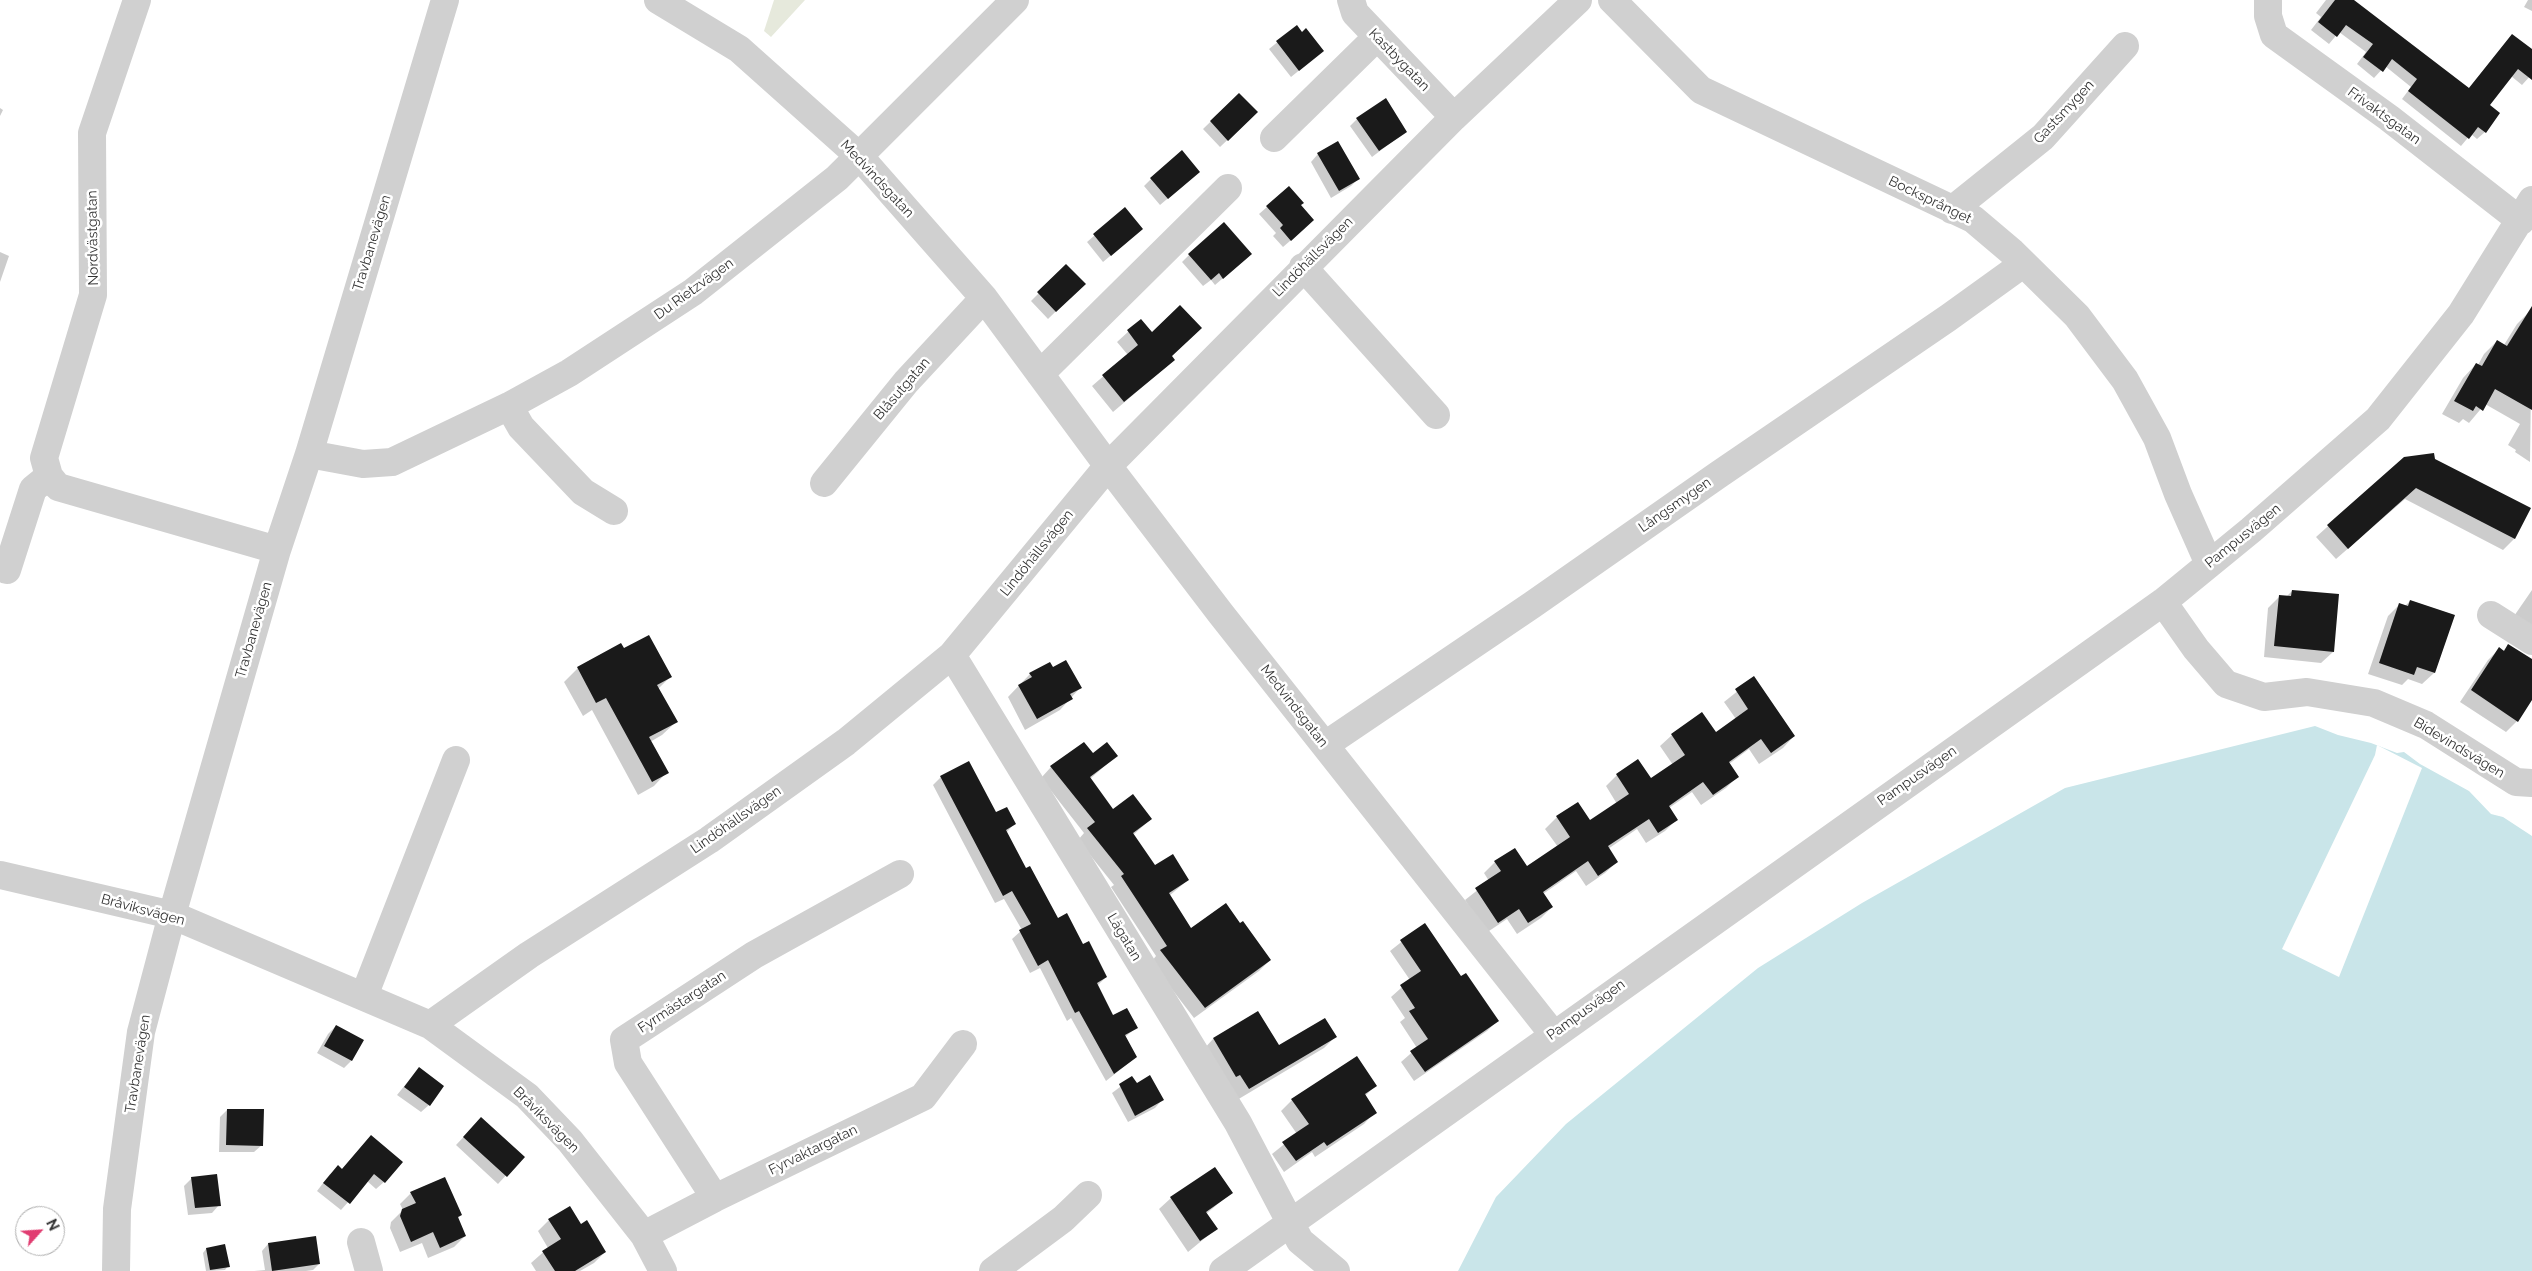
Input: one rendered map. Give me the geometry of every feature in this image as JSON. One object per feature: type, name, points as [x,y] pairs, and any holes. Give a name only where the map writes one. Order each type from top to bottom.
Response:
[{"type":"street","name":"Nordvästgatan","points":[[48,476],[44,458],[94,295],[92,132],[137,0]]},
{"type":"street","name":"Travbanevägen","points":[[116,1271],[116,1209],[141,1032],[172,916],[277,550],[309,454],[445,0]]},
{"type":"street","name":"Medvindsgatan","points":[[658,0],[739,49],[860,157],[984,298],[1108,466],[1553,1034]]},
{"type":"street","name":"Du Rietzvägen","points":[[309,454],[363,464],[392,462],[509,406],[569,373],[693,292],[837,178],[1016,0]]},
{"type":"street","name":"Kastbygatan","points":[[1351,0],[1355,13],[1454,117]]},
{"type":"street","name":"Lindöhällsvägen","points":[[430,1025],[530,955],[709,840],[846,742],[952,655],[1108,466],[1303,267],[1454,117],[1578,0]]},
{"type":"street","name":"Bocksprånget","points":[[1612,0],[1701,90],[1973,219],[2023,264],[2078,316],[2125,380],[2157,438],[2178,494],[2209,564]]},
{"type":"street","name":"Frivaktsgatan","points":[[2268,0],[2268,16],[2274,35],[2389,118],[2526,210]]},
{"type":"street","points":[[1274,138],[1377,37]]},
{"type":"street","name":"Gastsmygen","points":[[1952,210],[2043,137],[2125,46]]},
{"type":"street","points":[[1040,374],[1228,188]]},
{"type":"street","name":"Pampusvägen","points":[[1223,1271],[1553,1034],[2163,602],[2290,498],[2378,419],[2461,314],[2526,210]]},
{"type":"street","name":"Långsmygen","points":[[1325,745],[1532,605],[1718,474],[1948,318],[2023,264]]},
{"type":"street","points":[[1303,267],[1436,415]]},
{"type":"street","name":"Blåsutgatan","points":[[824,483],[906,382],[984,298]]},
{"type":"street","points":[[509,406],[521,428],[583,492],[614,511]]},
{"type":"street","points":[[7,570],[33,489],[48,476],[58,487],[277,550]]},
{"type":"street","name":"Bidevindsvägen","points":[[2163,602],[2196,649],[2226,684],[2264,697],[2308,692],[2374,703],[2426,725],[2516,782],[2532,783]]},
{"type":"street","points":[[2492,615],[2532,641]]},
{"type":"street","name":"Lägatan","points":[[952,655],[1238,1123],[1300,1240],[1336,1271]]},
{"type":"street","points":[[364,996],[456,760]]},
{"type":"street","name":"Fyrmästargatan","points":[[715,1198],[628,1063],[624,1040],[754,955],[900,874]]},
{"type":"street","name":"Bråviksvägen","points":[[0,875],[172,916],[430,1025],[527,1096],[570,1141],[644,1235],[662,1271]]},
{"type":"street","name":"Fyrvaktargatan","points":[[644,1235],[715,1198],[923,1097],[963,1044]]},
{"type":"street","points":[[992,1271],[1063,1219],[1088,1195]]},
{"type":"street","points":[[361,1242],[368,1271]]},
{"type":"shaded area","points":[[774,0],[805,0],[771,37],[764,31]]},
{"type":"water","points":[[2315,726],[2397,753],[2404,752],[2420,764],[2469,791],[2491,814],[2503,817],[2532,836],[2532,1271],[1458,1271],[1496,1197],[1566,1124],[1758,968],[1862,903],[2065,788]]},
{"type":"pier","points":[[2377,745],[2422,768],[2339,977],[2282,949],[2375,755]]},
{"type":"building","points":[[2335,0],[2354,0],[2469,88],[2512,34],[2532,49],[2532,80],[2518,69],[2490,105],[2500,113],[2486,133],[2478,127],[2469,139],[2408,91],[2417,79],[2392,59],[2383,72],[2363,57],[2373,44],[2346,25],[2337,37],[2318,22]]},
{"type":"building","points":[[1297,25],[1302,32],[1306,28],[1324,51],[1299,71],[1276,41]]},
{"type":"building","points":[[1239,93],[1258,112],[1228,141],[1210,121]]},
{"type":"building","points":[[1386,98],[1407,132],[1379,151],[1356,118]]},
{"type":"building","points":[[1338,141],[1360,179],[1339,191],[1317,153]]},
{"type":"building","points":[[1182,150],[1200,172],[1168,199],[1150,178]]},
{"type":"building","points":[[1289,186],[1304,203],[1301,205],[1314,220],[1291,241],[1280,228],[1283,225],[1266,206]]},
{"type":"building","points":[[1125,207],[1143,229],[1111,256],[1093,234]]},
{"type":"building","points":[[1224,222],[1252,254],[1223,279],[1219,273],[1211,280],[1188,254]]},
{"type":"building","points":[[1066,264],[1086,284],[1056,312],[1037,292]]},
{"type":"building","points":[[1180,305],[1202,328],[1172,356],[1175,360],[1124,402],[1102,375],[1138,345],[1127,330],[1141,319],[1152,332]]},
{"type":"building","points":[[2532,306],[2532,410],[2495,389],[2483,411],[2476,406],[2473,411],[2454,401],[2476,363],[2482,366],[2497,340],[2507,346]]},
{"type":"building","points":[[2434,453],[2435,459],[2531,508],[2515,539],[2416,488],[2348,549],[2327,525],[2404,457]]},
{"type":"building","points":[[2292,590],[2339,594],[2334,652],[2274,646],[2279,595],[2291,596]]},
{"type":"building","points":[[2410,600],[2455,615],[2435,673],[2417,667],[2414,675],[2379,663],[2399,603],[2408,606]]},
{"type":"building","points":[[649,635],[672,677],[657,685],[678,722],[649,737],[669,773],[652,782],[606,698],[596,703],[577,667],[621,643],[624,648]]},
{"type":"building","points":[[2508,644],[2532,659],[2532,700],[2518,722],[2471,690],[2499,647],[2504,651]]},
{"type":"building","points":[[1066,660],[1082,688],[1070,694],[1073,699],[1037,719],[1018,685],[1032,677],[1029,673],[1050,662],[1053,667]]},
{"type":"building","points":[[1754,676],[1795,736],[1771,753],[1761,739],[1729,762],[1739,777],[1713,795],[1703,782],[1669,806],[1678,820],[1658,833],[1649,819],[1608,846],[1618,862],[1598,876],[1588,861],[1543,892],[1553,907],[1528,923],[1519,909],[1498,923],[1475,888],[1501,871],[1494,861],[1515,848],[1527,866],[1570,837],[1556,816],[1578,802],[1590,820],[1629,794],[1616,774],[1638,759],[1651,778],[1685,755],[1671,734],[1702,712],[1716,732],[1748,709],[1735,689]]},
{"type":"building","points":[[1084,742],[1093,753],[1107,742],[1118,756],[1090,777],[1113,809],[1133,794],[1152,819],[1133,833],[1155,865],[1173,854],[1189,880],[1169,893],[1191,928],[1226,903],[1240,923],[1243,921],[1271,960],[1205,1008],[1160,950],[1167,946],[1121,876],[1124,874],[1087,828],[1095,822],[1050,766]]},
{"type":"building","points":[[969,761],[996,812],[1007,807],[1016,824],[1006,830],[1026,868],[1030,866],[1058,918],[1067,913],[1083,944],[1089,941],[1107,977],[1097,983],[1113,1015],[1127,1008],[1138,1028],[1125,1035],[1137,1057],[1114,1074],[1079,1011],[1075,1013],[1048,960],[1038,966],[1019,930],[1031,924],[1012,891],[1003,896],[940,776]]},
{"type":"building","points":[[1425,923],[1461,976],[1466,973],[1499,1021],[1425,1072],[1410,1051],[1428,1039],[1409,1011],[1415,1008],[1400,985],[1421,971],[1400,940]]},
{"type":"building","points":[[1258,1011],[1279,1045],[1325,1018],[1337,1037],[1249,1089],[1240,1075],[1236,1077],[1213,1038]]},
{"type":"building","points":[[336,1025],[364,1040],[352,1061],[324,1046]]},
{"type":"building","points":[[1357,1056],[1377,1086],[1365,1094],[1377,1113],[1327,1146],[1324,1142],[1296,1161],[1282,1142],[1309,1124],[1291,1099]]},
{"type":"building","points":[[419,1067],[444,1086],[430,1106],[404,1087]]},
{"type":"building","points":[[1150,1075],[1164,1100],[1135,1116],[1119,1084],[1132,1076],[1137,1083]]},
{"type":"building","points":[[227,1109],[264,1109],[263,1146],[226,1145]]},
{"type":"building","points":[[481,1117],[525,1157],[507,1177],[463,1137]]},
{"type":"building","points":[[371,1135],[403,1162],[385,1183],[374,1174],[350,1204],[323,1183],[338,1165],[342,1169]]},
{"type":"building","points":[[1215,1167],[1233,1193],[1206,1212],[1218,1229],[1200,1241],[1170,1197]]},
{"type":"building","points":[[217,1174],[221,1206],[195,1208],[191,1177]]},
{"type":"building","points":[[445,1177],[462,1215],[458,1217],[466,1236],[440,1248],[433,1232],[411,1242],[400,1216],[402,1209],[416,1203],[410,1192]]},
{"type":"building","points":[[570,1206],[581,1224],[587,1220],[606,1252],[575,1271],[555,1271],[542,1251],[561,1239],[548,1219]]},
{"type":"building","points":[[316,1236],[320,1264],[272,1271],[268,1243]]},
{"type":"building","points":[[225,1244],[230,1267],[210,1270],[206,1248]]}]
